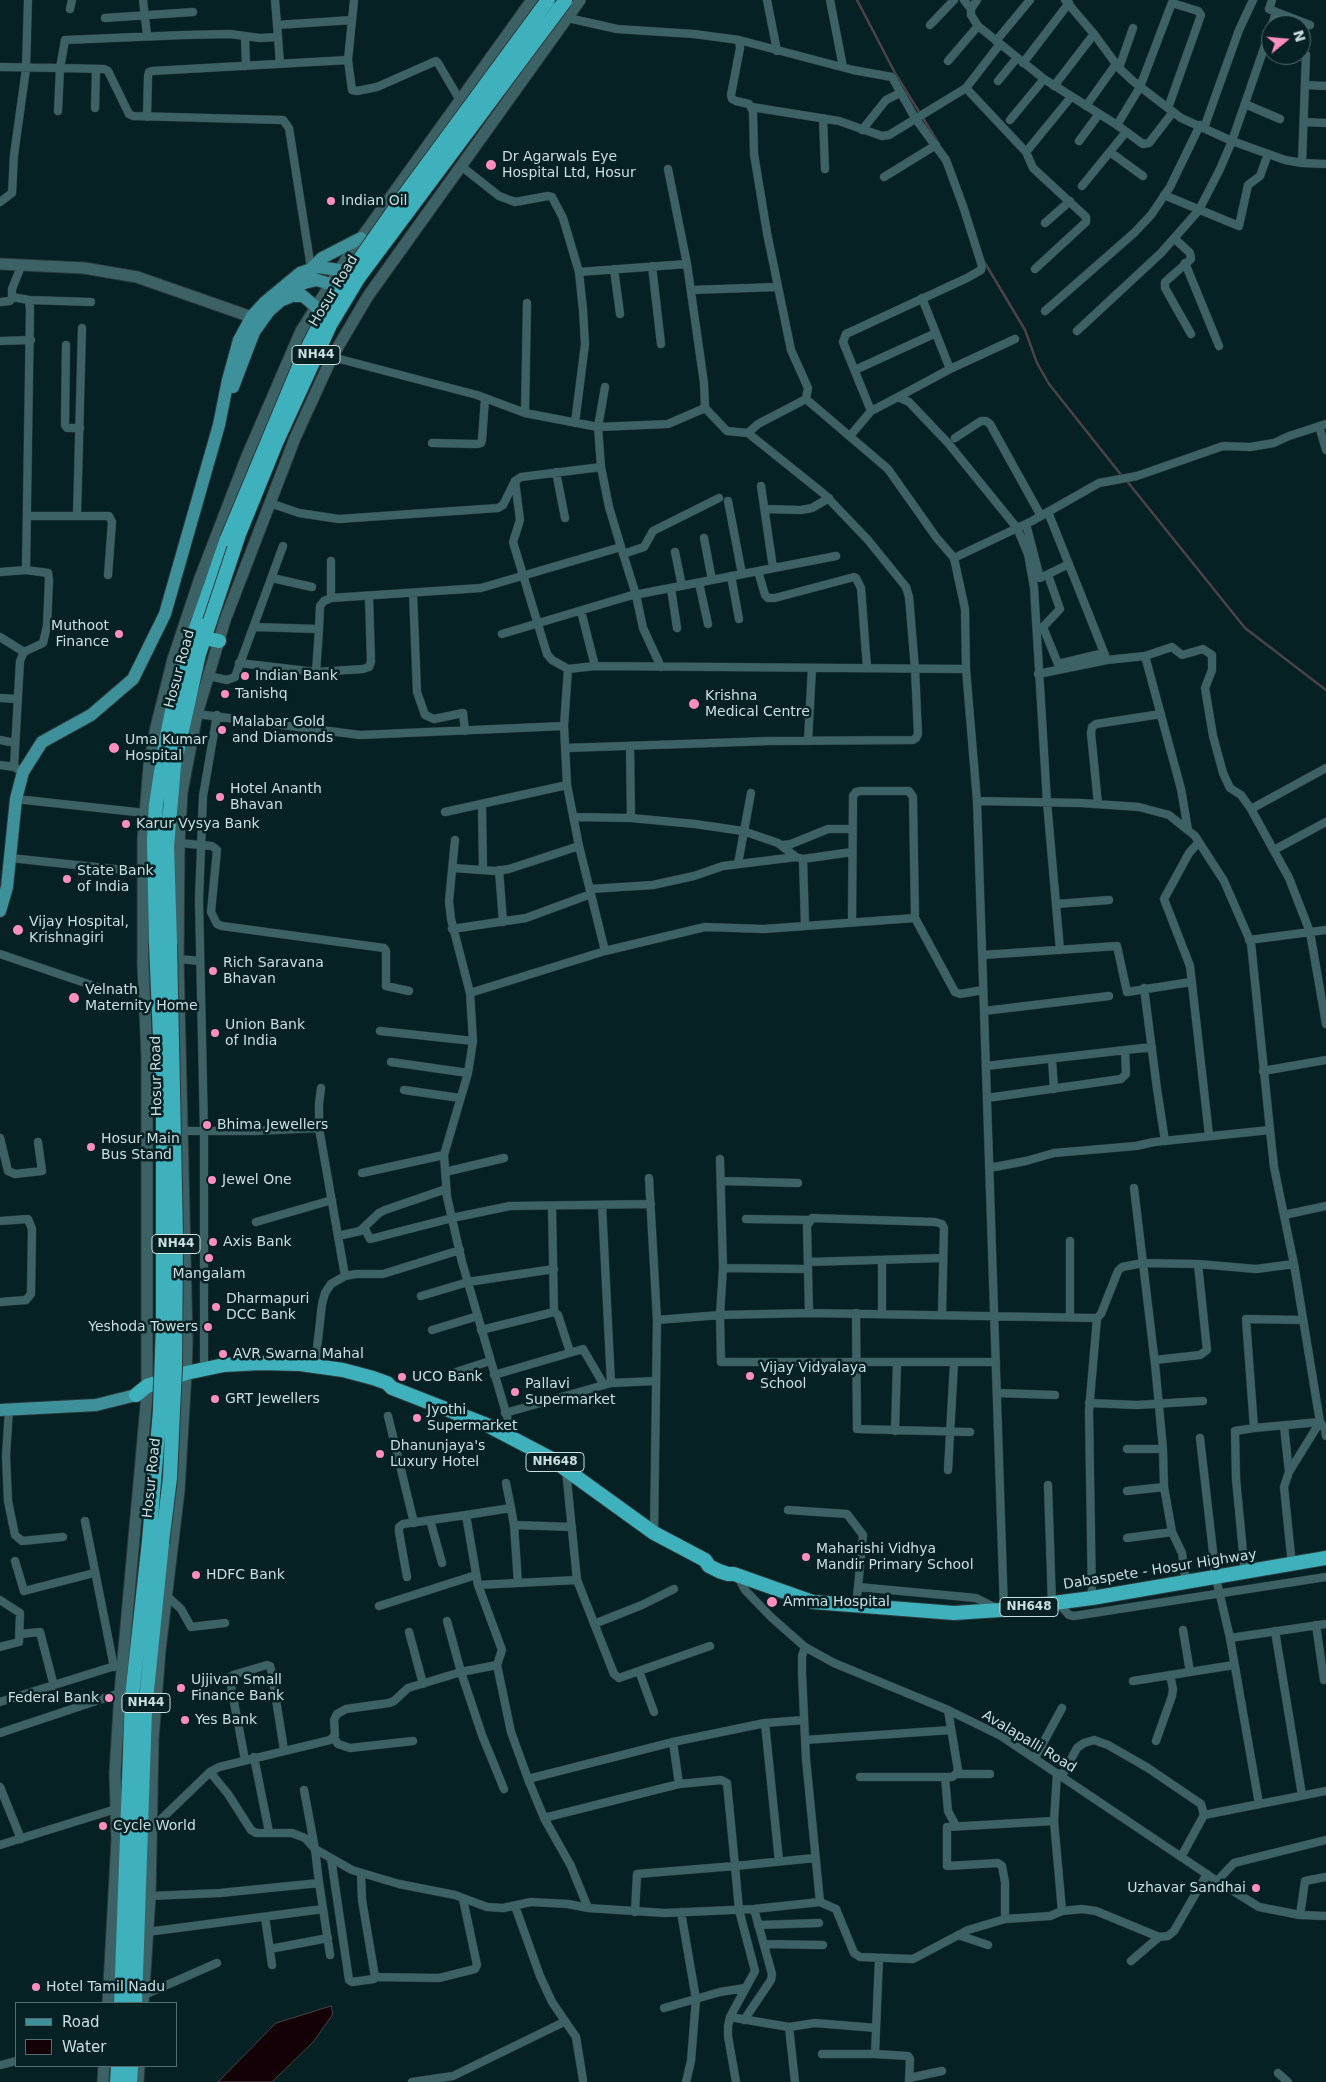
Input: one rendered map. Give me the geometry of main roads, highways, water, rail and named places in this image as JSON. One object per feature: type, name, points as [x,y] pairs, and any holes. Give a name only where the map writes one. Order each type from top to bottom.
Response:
[{"type":"highway","name":"Hosur Road","points":[[120,2002],[123,1856],[132,1696],[156,1542],[170,1478],[175,1367],[176,1253],[163,944],[154,840],[156,805],[174,702],[212,562],[227,539],[287,393],[320,320],[334,296],[403,197],[548,0]]},
{"type":"highway","name":"Hosur Road","points":[[163,944],[174,766],[199,654],[239,534],[276,443],[330,325],[359,277],[565,0]]},
{"type":"highway","points":[[204,638],[219,641]]},
{"type":"highway","name":"NH648","points":[[144,1392],[186,1378],[204,1368],[260,1363],[315,1366],[344,1370],[387,1383],[392,1388]]},
{"type":"highway","name":"NH648","points":[[186,1378],[235,1372],[313,1371],[337,1375],[384,1389],[392,1388]]},
{"type":"highway","name":"Dabaspete - Hosur Highway","points":[[392,1388],[513,1438],[550,1458],[654,1532],[705,1560],[709,1566],[813,1602],[856,1607],[954,1613],[1002,1610],[1055,1604],[1186,1583],[1326,1558]]},
{"type":"highway","name":"Hosur Road","points":[[140,2000],[144,1865],[141,1786],[156,1542]]},
{"type":"highway","points":[[117,2082],[118,2067]]},
{"type":"highway","points":[[130,2082],[131,2067]]},
{"type":"main road","points":[[0,911],[4,876],[10,858],[18,770],[42,742],[92,715],[133,679],[165,614],[219,425],[228,380],[239,340],[257,318],[265,302],[300,273],[312,268],[322,258],[360,238]]},
{"type":"main road","points":[[312,268],[339,270]]},
{"type":"main road","points":[[257,318],[292,290],[310,280],[330,284]]},
{"type":"main road","points":[[278,302],[298,296],[308,300],[316,307]]},
{"type":"main road","points":[[4,1410],[96,1405],[144,1392]]},
{"type":"water","points":[[331,2006],[333,2014],[314,2041],[272,2082],[218,2082],[276,2023]]},
{"type":"waterway","points":[[857,0],[895,73],[939,144]]},
{"type":"waterway","points":[[985,263],[1025,330],[1037,363],[1049,384],[1122,476]]},
{"type":"waterway","points":[[1126,480],[1245,628],[1326,690]]},
{"type":"place","name":"Dr Agarwals Eye Hospital Ltd, Hosur","points":[[491,165]]},
{"type":"place","name":"Indian Oil","points":[[331,201]]},
{"type":"place","name":"Muthoot Finance","points":[[119,634]]},
{"type":"place","name":"Indian Bank","points":[[245,676]]},
{"type":"place","name":"Tanishq","points":[[225,694]]},
{"type":"place","name":"Krishna Medical Centre","points":[[694,704]]},
{"type":"place","name":"Malabar Gold and Diamonds","points":[[222,730]]},
{"type":"place","name":"Uma Kumar Hospital","points":[[114,748]]},
{"type":"place","name":"Hotel Ananth Bhavan","points":[[220,797]]},
{"type":"place","name":"Karur Vysya Bank","points":[[126,824]]},
{"type":"place","name":"State Bank of India","points":[[67,879]]},
{"type":"place","name":"Vijay Hospital, Krishnagiri","points":[[18,930]]},
{"type":"place","name":"Rich Saravana Bhavan","points":[[213,971]]},
{"type":"place","name":"Velnath Maternity Home","points":[[74,998]]},
{"type":"place","name":"Union Bank of India","points":[[215,1033]]},
{"type":"place","name":"Bhima Jewellers","points":[[207,1125]]},
{"type":"place","name":"Hosur Main Bus Stand","points":[[91,1147]]},
{"type":"place","name":"Jewel One","points":[[212,1180]]},
{"type":"place","name":"Axis Bank","points":[[213,1242]]},
{"type":"place","name":"Mangalam","points":[[209,1258]]},
{"type":"place","name":"Dharmapuri DCC Bank","points":[[216,1307]]},
{"type":"place","name":"Yeshoda Towers","points":[[208,1327]]},
{"type":"place","name":"AVR Swarna Mahal","points":[[223,1354]]},
{"type":"place","name":"Vijay Vidyalaya School","points":[[750,1376]]},
{"type":"place","name":"UCO Bank","points":[[402,1377]]},
{"type":"place","name":"Pallavi Supermarket","points":[[515,1392]]},
{"type":"place","name":"GRT Jewellers","points":[[215,1399]]},
{"type":"place","name":"Jyothi Supermarket","points":[[417,1418]]},
{"type":"place","name":"Dhanunjaya's Luxury Hotel","points":[[380,1454]]},
{"type":"place","name":"Maharishi Vidhya Mandir Primary School","points":[[806,1557]]},
{"type":"place","name":"HDFC Bank","points":[[196,1575]]},
{"type":"place","name":"Amma Hospital","points":[[772,1602]]},
{"type":"place","name":"Ujjivan Small Finance Bank","points":[[181,1688]]},
{"type":"place","name":"Federal Bank","points":[[109,1698]]},
{"type":"place","name":"Yes Bank","points":[[185,1720]]},
{"type":"place","name":"Cycle World","points":[[103,1826]]},
{"type":"place","name":"Uzhavar Sandhai","points":[[1256,1888]]},
{"type":"place","name":"Hotel Tamil Nadu","points":[[36,1987]]}]
